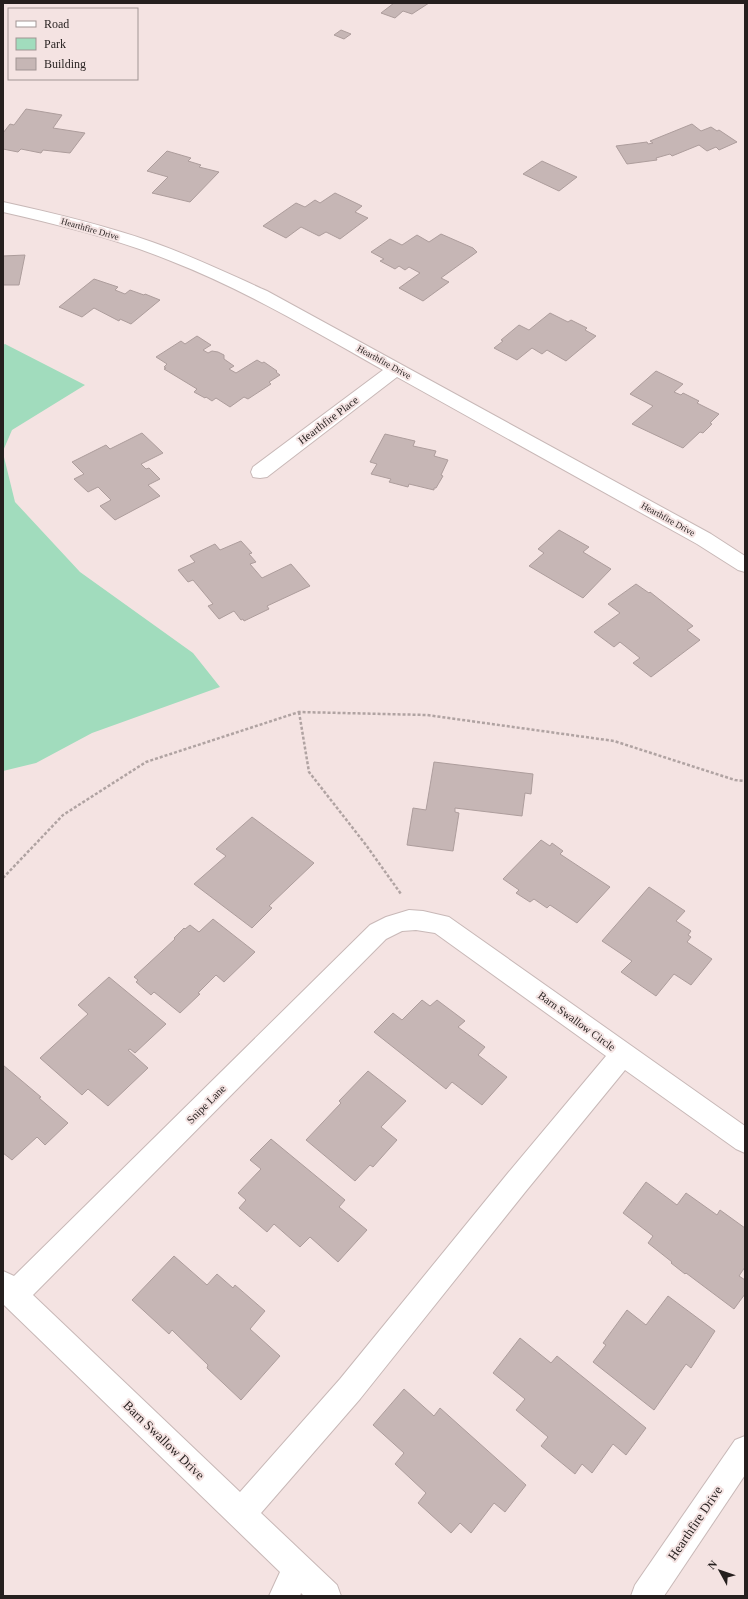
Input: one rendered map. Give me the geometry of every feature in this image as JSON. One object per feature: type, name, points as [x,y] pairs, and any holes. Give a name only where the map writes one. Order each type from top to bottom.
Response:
[{"type":"street","name":"Hearthfire Drive","points":[[3,207],[102,231],[165,252],[261,295],[704,539],[745,565]]},
{"type":"street","name":"Hearthfire Place","points":[[260,472],[396,369]]},
{"type":"street","name":"Barn Swallow Circle","points":[[411,920],[441,924],[745,1141]]},
{"type":"street","name":"Snipe Lane","points":[[9,1290],[378,932],[392,923],[411,920]]},
{"type":"street","points":[[240,1514],[350,1389],[517,1182],[623,1054]]},
{"type":"street","name":"Barn Swallow Drive","points":[[9,1290],[326,1596]]},
{"type":"street","name":"Hearthfire Drive","points":[[646,1596],[745,1450]]},
{"type":"street","points":[[284,1596],[297,1568]]},
{"type":"path","points":[[3,878],[63,815],[146,762],[299,712],[427,715],[614,741],[735,780],[745,781]]},
{"type":"path","points":[[299,712],[309,772],[366,845],[411,920]]},
{"type":"green space","points":[[5,344],[85,385],[12,430],[3,451],[3,345]]},
{"type":"green space","points":[[3,453],[15,502],[80,572],[193,653],[220,687],[92,733],[36,763],[3,771]]},
{"type":"building","points":[[394,3],[429,3],[412,14],[403,11],[395,18],[381,13]]},
{"type":"building","points":[[341,30],[351,34],[344,39],[334,35]]},
{"type":"building","points":[[26,109],[62,115],[53,128],[85,133],[70,153],[43,150],[41,153],[21,149],[18,152],[3,149],[3,133],[10,124],[14,125]]},
{"type":"building","points":[[692,124],[701,131],[711,127],[717,131],[719,130],[737,142],[719,150],[716,147],[707,151],[699,145],[672,156],[670,154],[656,158],[657,160],[627,164],[616,146],[647,142],[648,144],[653,143],[650,141]]},
{"type":"building","points":[[167,151],[191,158],[188,161],[201,165],[199,167],[219,172],[190,202],[152,193],[168,177],[147,171]]},
{"type":"building","points":[[542,161],[577,177],[559,191],[523,174]]},
{"type":"building","points":[[335,193],[362,206],[355,212],[368,218],[340,239],[326,232],[319,236],[301,227],[286,238],[263,226],[296,203],[305,207],[315,200],[320,203]]},
{"type":"building","points":[[441,234],[473,248],[477,252],[441,278],[449,282],[423,301],[399,288],[420,273],[409,267],[405,270],[399,266],[395,269],[380,261],[384,259],[371,252],[390,239],[402,245],[417,235],[429,242]]},
{"type":"building","points":[[25,255],[19,285],[3,285],[3,256]]},
{"type":"building","points":[[94,279],[118,287],[115,290],[125,294],[130,290],[160,300],[131,324],[120,319],[119,321],[94,308],[82,317],[59,307]]},
{"type":"building","points":[[550,313],[568,322],[571,320],[587,328],[585,330],[596,336],[566,361],[547,350],[542,354],[532,348],[517,360],[494,348],[519,325],[529,330]]},
{"type":"building","points":[[197,336],[211,345],[203,350],[208,353],[212,351],[224,355],[224,359],[234,366],[229,369],[236,373],[257,360],[262,363],[264,362],[277,371],[276,372],[280,375],[269,382],[271,384],[248,399],[244,397],[230,407],[216,398],[212,401],[206,397],[205,398],[194,392],[197,389],[164,369],[166,368],[164,367],[167,364],[156,357],[181,341],[185,344]]},
{"type":"building","points":[[656,371],[683,384],[674,392],[681,395],[683,393],[699,401],[697,403],[719,414],[703,433],[700,432],[683,448],[632,424],[653,406],[630,394]]},
{"type":"building","points":[[142,433],[163,453],[141,464],[146,469],[149,468],[160,479],[148,485],[160,496],[115,520],[100,506],[111,500],[98,487],[88,492],[74,479],[84,474],[72,462],[106,445],[110,449]]},
{"type":"building","points":[[385,434],[415,441],[413,446],[436,451],[434,456],[448,460],[441,475],[443,476],[434,490],[409,484],[408,487],[389,482],[391,479],[371,474],[377,464],[370,462]]},
{"type":"building","points":[[559,530],[589,547],[583,552],[611,569],[583,598],[529,566],[544,553],[538,549]]},
{"type":"building","points":[[241,541],[252,553],[249,554],[256,562],[250,564],[262,578],[291,564],[310,586],[267,606],[269,609],[244,621],[243,619],[241,620],[234,611],[219,619],[208,606],[213,604],[193,580],[188,582],[178,570],[195,562],[190,556],[215,544],[220,550]]},
{"type":"building","points":[[636,584],[649,593],[650,592],[693,626],[687,630],[700,640],[651,677],[633,663],[640,658],[620,642],[614,647],[594,632],[620,613],[608,604]]},
{"type":"building","points":[[434,762],[533,774],[531,794],[525,793],[522,816],[455,808],[455,812],[459,813],[453,851],[407,845],[413,808],[426,810]]},
{"type":"building","points":[[252,817],[314,863],[269,906],[272,908],[252,928],[194,884],[226,856],[216,849]]},
{"type":"building","points":[[541,840],[550,846],[552,843],[563,851],[560,854],[610,887],[577,923],[550,905],[547,908],[534,899],[530,902],[516,893],[519,890],[503,879]]},
{"type":"building","points":[[649,887],[685,911],[676,921],[691,931],[688,935],[691,937],[687,942],[712,959],[691,985],[674,974],[656,996],[621,972],[632,961],[602,941]]},
{"type":"building","points":[[213,919],[255,952],[224,982],[216,975],[198,993],[200,994],[180,1013],[154,992],[151,995],[136,982],[138,980],[134,977],[175,939],[174,938],[184,928],[185,929],[190,925],[199,932]]},
{"type":"building","points":[[109,977],[166,1024],[135,1053],[130,1049],[128,1050],[148,1068],[108,1106],[88,1089],[82,1095],[40,1058],[88,1014],[78,1005]]},
{"type":"building","points":[[422,1000],[430,1006],[437,1000],[465,1021],[458,1027],[485,1047],[478,1055],[507,1077],[482,1105],[452,1082],[446,1089],[374,1032],[393,1013],[402,1020]]},
{"type":"building","points":[[3,1065],[41,1097],[39,1098],[68,1123],[45,1145],[37,1137],[12,1160],[3,1153]]},
{"type":"building","points":[[368,1071],[406,1101],[381,1127],[397,1140],[373,1167],[370,1165],[355,1181],[306,1140],[341,1103],[339,1101]]},
{"type":"building","points":[[271,1139],[345,1200],[339,1207],[367,1230],[338,1262],[310,1237],[300,1247],[274,1224],[267,1232],[239,1208],[246,1200],[238,1193],[261,1169],[250,1160]]},
{"type":"building","points":[[646,1182],[677,1205],[686,1193],[717,1215],[720,1210],[745,1228],[745,1267],[739,1276],[745,1280],[745,1294],[734,1309],[671,1263],[672,1262],[648,1243],[653,1236],[623,1213]]},
{"type":"building","points":[[174,1256],[207,1285],[217,1274],[233,1288],[235,1285],[265,1311],[250,1329],[280,1356],[241,1400],[207,1368],[208,1365],[172,1330],[169,1334],[132,1300]]},
{"type":"building","points":[[668,1296],[715,1331],[691,1368],[686,1364],[654,1410],[593,1362],[606,1345],[603,1343],[627,1310],[646,1325]]},
{"type":"building","points":[[520,1338],[551,1363],[557,1356],[646,1428],[626,1455],[613,1444],[592,1473],[582,1464],[575,1474],[541,1446],[548,1437],[516,1410],[525,1399],[493,1373]]},
{"type":"building","points":[[404,1389],[434,1416],[440,1408],[526,1485],[505,1512],[494,1503],[471,1533],[460,1523],[451,1533],[418,1503],[426,1493],[395,1464],[404,1453],[373,1425]]}]
